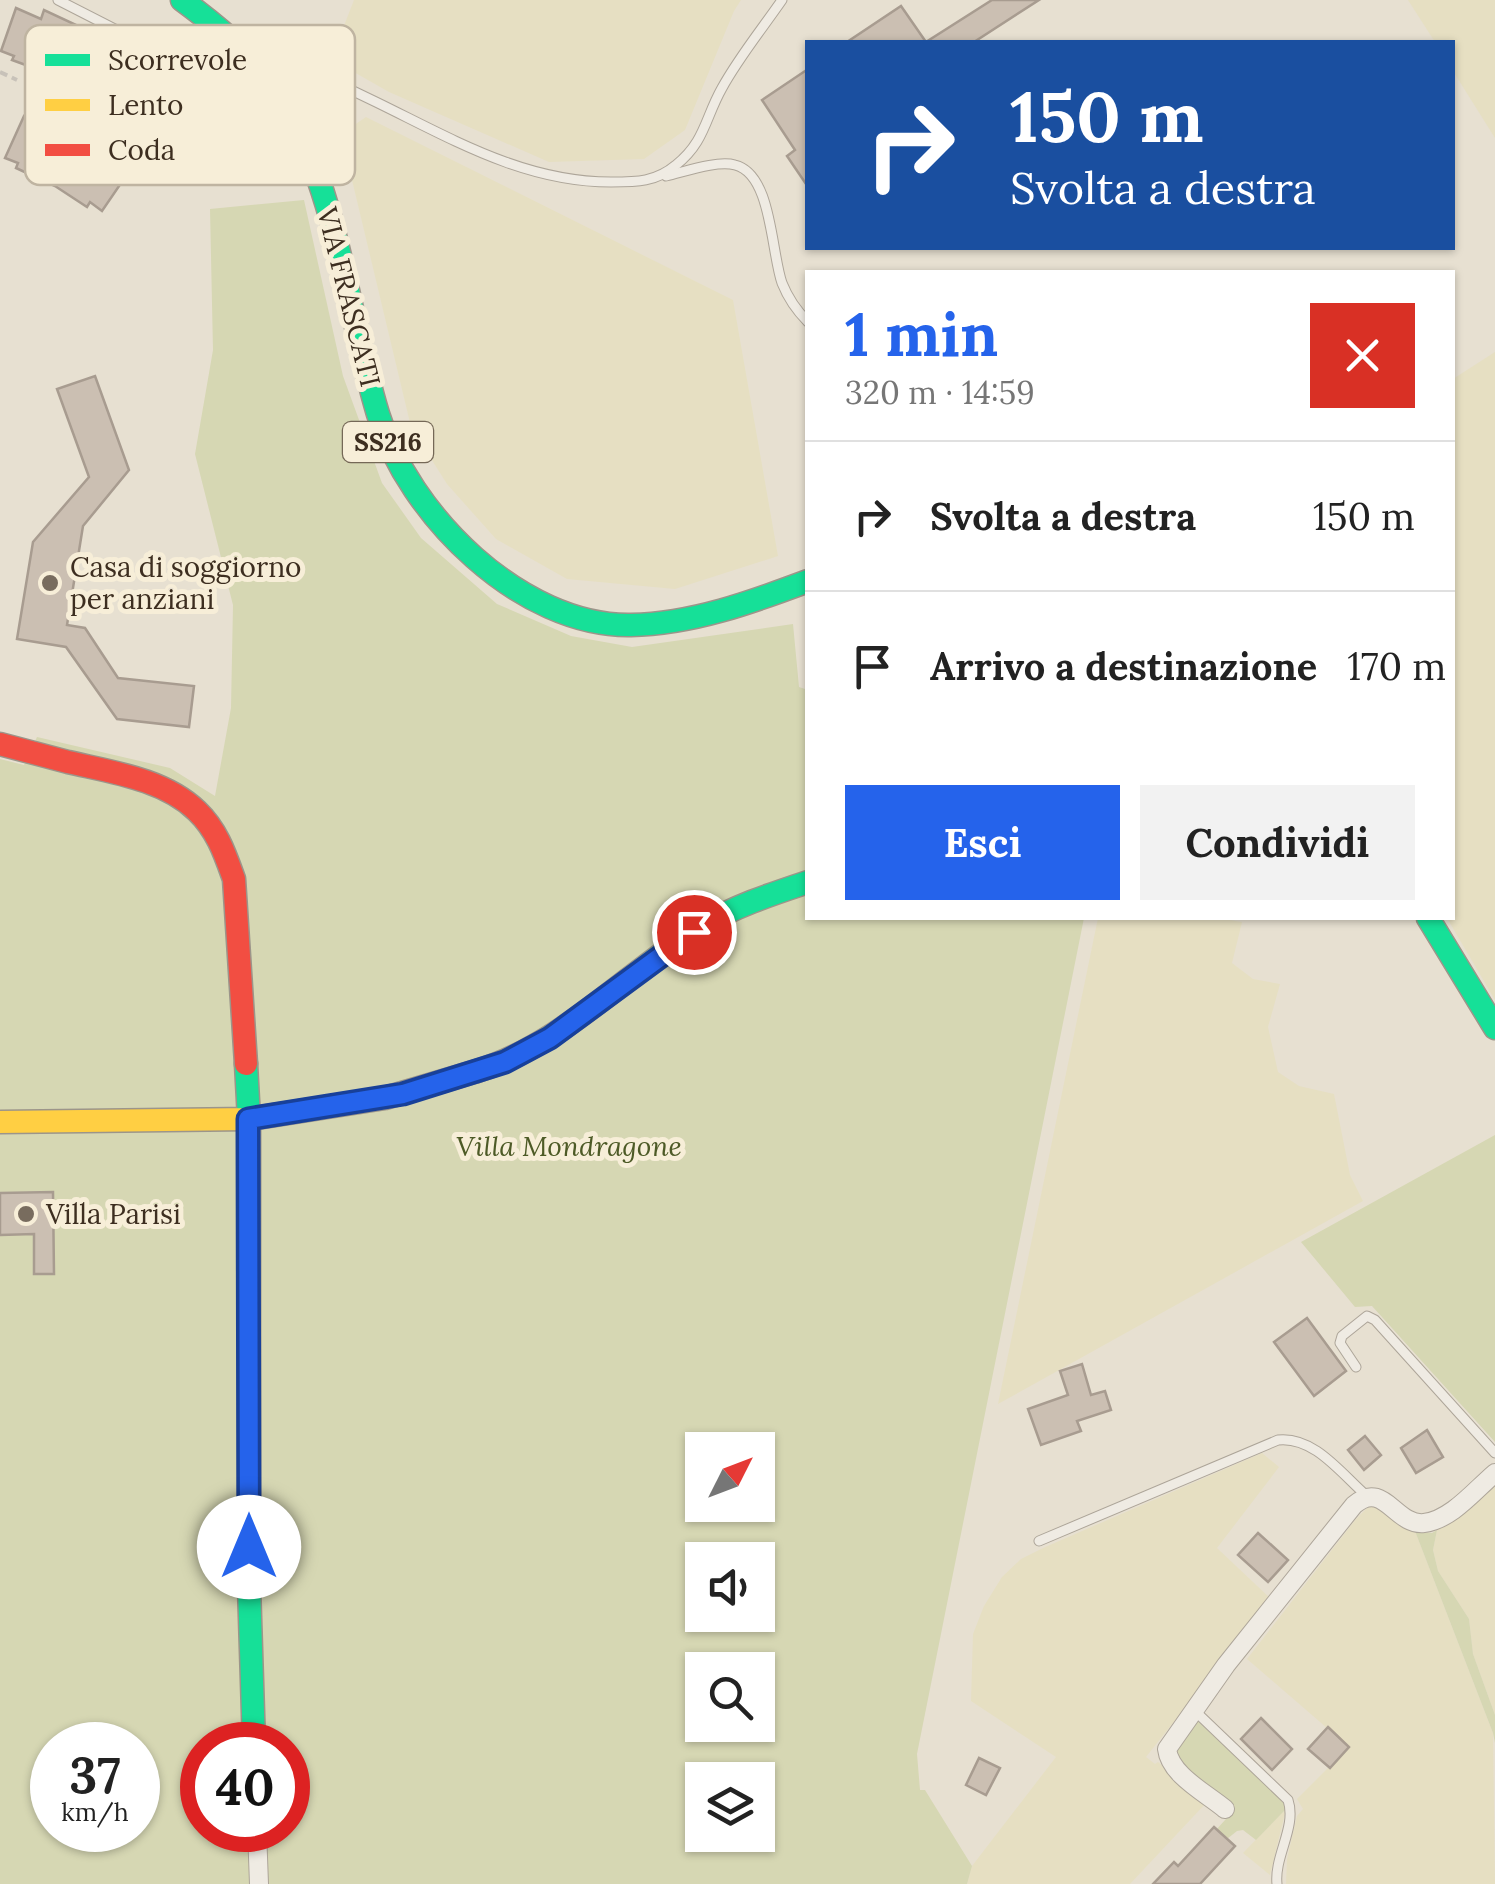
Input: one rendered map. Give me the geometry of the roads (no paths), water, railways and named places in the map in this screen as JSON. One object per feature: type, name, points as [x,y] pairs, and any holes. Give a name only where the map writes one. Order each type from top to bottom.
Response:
[{"type":"street","name":"VIA FRASCATI","points":[[182,0],[217,25]]},
{"type":"street","name":"VIA FRASCATI","points":[[320,185],[370,385],[390,449],[419,500],[452,538],[492,571],[534,598],[605,624],[669,620],[760,598],[805,582]]},
{"type":"street","points":[[0,744],[165,788],[193,808],[217,838],[235,887],[248,1119],[249,1586],[253,1722]]},
{"type":"street","points":[[0,1122],[248,1119],[403,1094],[505,1062],[550,1038],[702,926],[738,906],[805,883]]},
{"type":"street","points":[[1429,920],[1495,1028]]},
{"type":"street","points":[[1225,1809],[1178,1771],[1167,1754],[1171,1740],[1354,1505],[1374,1497],[1407,1520],[1429,1522],[1446,1515],[1495,1473]]},
{"type":"street","points":[[257,1852],[258,1884]]},
{"type":"lane","points":[[58,0],[107,25]]},
{"type":"lane","points":[[658,178],[697,144],[724,84],[782,0]]},
{"type":"lane","points":[[355,94],[453,142],[550,176],[624,182],[726,164],[739,166],[751,174],[762,194],[783,286],[805,319]]},
{"type":"lane","points":[[1356,1367],[1340,1343],[1342,1336],[1367,1316],[1376,1320],[1495,1453]]},
{"type":"lane","points":[[1039,1541],[1278,1440],[1294,1439],[1309,1445],[1368,1498]]},
{"type":"lane","points":[[1193,1710],[1288,1800],[1292,1812],[1277,1868],[1277,1884]]},
{"type":"place","name":"Casa di soggiorno per anziani","points":[[50,583]]},
{"type":"place","name":"Villa Parisi","points":[[26,1214]]},
{"type":"park label","name":"Villa Mondragone","points":[[569,1146]]}]
